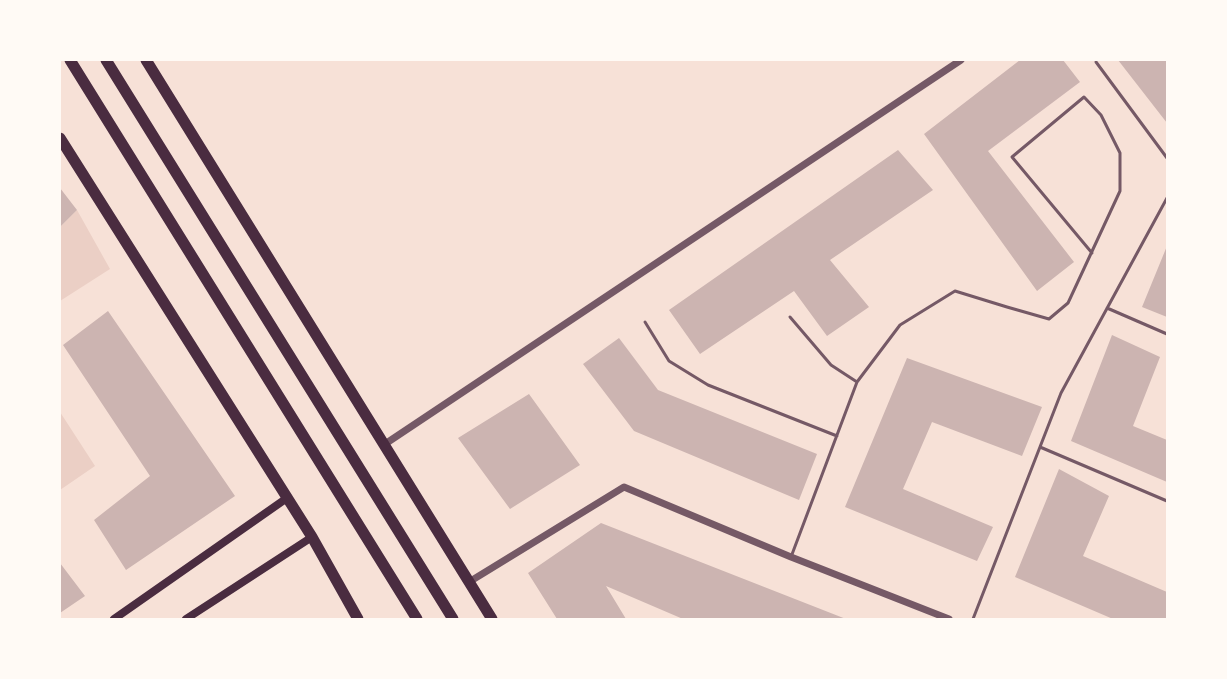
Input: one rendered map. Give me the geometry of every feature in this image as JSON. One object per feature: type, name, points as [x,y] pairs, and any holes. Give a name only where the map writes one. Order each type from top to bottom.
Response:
[{"type":"highway","points":[[70,60],[417,619]]},
{"type":"highway","points":[[106,60],[453,619]]},
{"type":"highway","points":[[146,60],[492,619]]},
{"type":"highway","points":[[60,138],[312,537],[358,619]]},
{"type":"main road","points":[[114,619],[287,498]]},
{"type":"main road","points":[[186,619],[312,537]]},
{"type":"street","points":[[385,444],[961,60]]},
{"type":"street","points":[[469,582],[624,487],[791,557],[949,619]]},
{"type":"lane","points":[[1096,62],[1167,158]]},
{"type":"lane","points":[[791,557],[857,382],[900,325],[954,291],[1048,319],[1068,303],[1092,253],[1120,191],[1120,153],[1101,115],[1084,97],[1012,157],[1092,253]]},
{"type":"lane","points":[[973,619],[1061,393],[1167,198]]},
{"type":"lane","points":[[1107,308],[1167,334]]},
{"type":"lane","points":[[790,317],[831,365],[857,382]]},
{"type":"lane","points":[[645,322],[669,361],[708,385],[837,436]]},
{"type":"lane","points":[[1040,446],[1167,501]]},
{"type":"shaded area","points":[[77,210],[110,269],[60,301],[60,227]]},
{"type":"shaded area","points":[[60,412],[95,466],[60,490]]},
{"type":"building","points":[[1020,60],[1063,60],[1080,82],[988,151],[1074,262],[1037,291],[924,134]]},
{"type":"building","points":[[1118,60],[1167,60],[1167,123]]},
{"type":"building","points":[[898,150],[933,190],[830,260],[869,307],[827,336],[794,291],[700,354],[669,310]]},
{"type":"building","points":[[60,188],[77,210],[60,227]]},
{"type":"building","points":[[1167,246],[1167,317],[1142,307]]},
{"type":"building","points":[[108,311],[235,496],[126,570],[94,520],[150,476],[63,345]]},
{"type":"building","points":[[1112,335],[1160,357],[1133,426],[1167,440],[1167,482],[1071,441]]},
{"type":"building","points":[[619,338],[658,390],[817,454],[799,500],[634,431],[583,364]]},
{"type":"building","points":[[907,358],[1042,407],[1022,456],[932,422],[903,489],[993,527],[977,561],[845,507]]},
{"type":"building","points":[[529,394],[580,465],[510,509],[458,438]]},
{"type":"building","points":[[1059,469],[1109,496],[1083,556],[1167,592],[1167,619],[1113,619],[1015,577]]},
{"type":"building","points":[[601,523],[846,619],[683,619],[606,586],[626,619],[557,619],[528,573]]},
{"type":"building","points":[[60,563],[85,596],[60,613]]}]
